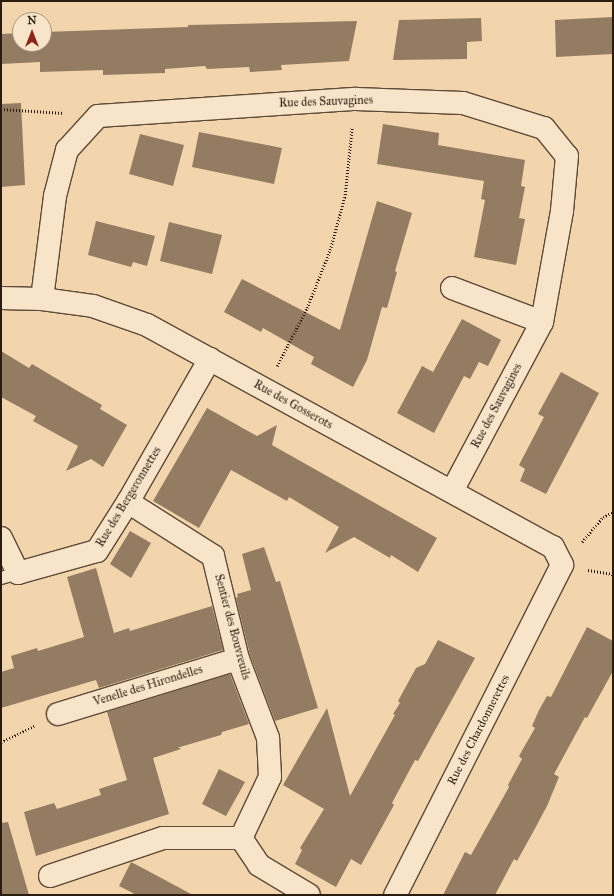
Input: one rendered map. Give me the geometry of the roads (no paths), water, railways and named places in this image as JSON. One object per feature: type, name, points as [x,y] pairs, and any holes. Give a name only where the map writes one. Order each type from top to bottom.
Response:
[{"type":"street","name":"Rue des Sauvagines","points":[[42,299],[55,196],[67,150],[98,116],[356,99],[463,103],[544,128],[567,156],[562,212],[542,322],[452,491]]},
{"type":"street","points":[[452,288],[542,322]]},
{"type":"street","name":"Rue des Gosserots","points":[[1,298],[42,299],[93,306],[140,323],[266,389],[553,547],[562,565]]},
{"type":"street","name":"Rue des Bergeronnettes","points":[[1,538],[10,575],[97,551],[128,502],[210,359]]},
{"type":"street","name":"Sentier des Bouvreuils","points":[[128,502],[213,556],[238,659],[268,738],[270,777],[241,838]]},
{"type":"street","name":"Rue des Chardonnerettes","points":[[395,895],[562,565]]},
{"type":"street","name":"Venelle des Hirondelles","points":[[58,714],[238,659]]},
{"type":"street","points":[[50,876],[164,838],[241,838],[259,865],[309,895]]}]
